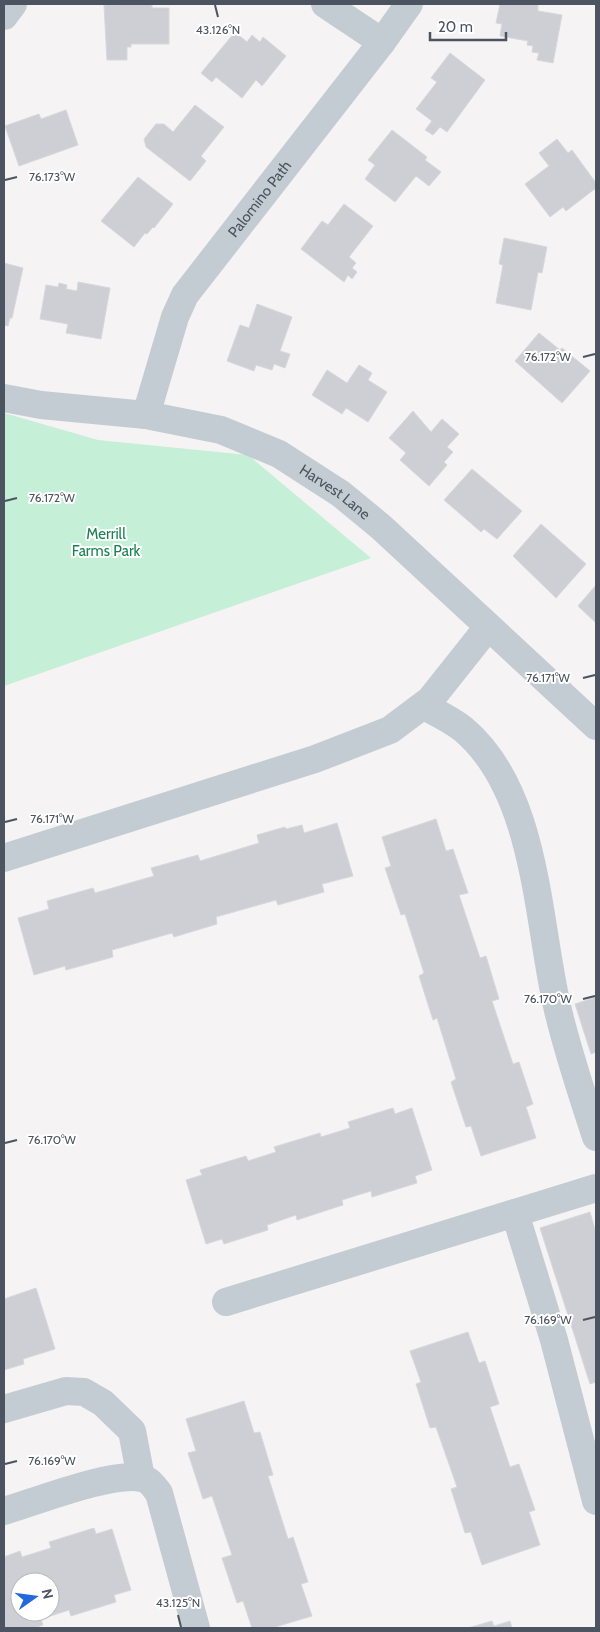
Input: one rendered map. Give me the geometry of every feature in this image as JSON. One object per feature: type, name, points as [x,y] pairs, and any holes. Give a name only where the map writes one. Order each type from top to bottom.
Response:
[{"type":"street","points":[[4,16],[13,4]]},
{"type":"street","points":[[325,4],[382,42]]},
{"type":"street","name":"Palomino Path","points":[[146,415],[175,318],[185,294],[382,42],[409,4]]},
{"type":"street","name":"Harvest Lane","points":[[4,398],[41,405],[146,415],[222,430],[279,454],[341,494],[381,527],[596,726]]},
{"type":"street","points":[[4,858],[314,759],[390,730],[424,706],[488,627]]},
{"type":"street","points":[[424,706],[463,729],[495,765],[516,805],[536,889],[557,1007],[596,1137]]},
{"type":"street","points":[[226,1302],[596,1188]]},
{"type":"street","points":[[515,1213],[554,1340],[596,1501]]},
{"type":"street","points":[[4,1409],[66,1391],[84,1392],[103,1403],[132,1431],[142,1478]]},
{"type":"street","points":[[4,1512],[106,1479],[142,1478],[152,1484],[159,1493],[196,1628]]},
{"type":"green space","name":"Merrill Farms Park","points":[[4,413],[98,440],[248,455],[371,558],[4,686]]},
{"type":"building","points":[[152,4],[152,8],[169,8],[169,44],[131,44],[131,47],[127,47],[127,60],[107,60],[104,5]]},
{"type":"building","points":[[500,4],[538,4],[538,11],[562,15],[553,63],[537,60],[539,53],[532,52],[533,46],[527,45],[528,41],[500,36],[502,24],[496,23]]},
{"type":"building","points":[[235,32],[247,42],[252,35],[260,42],[263,37],[286,56],[262,86],[256,80],[242,98],[216,77],[212,82],[201,73]]},
{"type":"building","points":[[450,53],[485,80],[447,132],[440,127],[433,135],[425,130],[432,121],[416,109],[437,82],[431,78]]},
{"type":"building","points":[[195,105],[224,127],[201,156],[206,161],[190,181],[146,147],[144,139],[156,124],[164,124],[173,132]]},
{"type":"building","points":[[66,110],[78,145],[19,166],[5,126],[39,114],[41,119]]},
{"type":"building","points":[[392,130],[427,157],[425,160],[441,172],[429,186],[416,176],[395,202],[365,179],[375,165],[368,160]]},
{"type":"building","points":[[557,139],[568,153],[572,150],[596,183],[596,188],[566,211],[563,207],[550,217],[525,184],[549,166],[539,153]]},
{"type":"building","points":[[138,177],[173,204],[154,228],[147,234],[145,233],[134,247],[101,221]]},
{"type":"building","points":[[344,204],[373,226],[349,257],[356,263],[352,268],[357,272],[352,279],[348,275],[344,282],[301,249],[322,221],[328,225]]},
{"type":"building","points":[[504,238],[547,247],[542,273],[538,272],[531,310],[496,303],[503,265],[499,264]]},
{"type":"building","points":[[4,263],[23,268],[12,318],[10,318],[8,326],[4,325]]},
{"type":"building","points":[[78,282],[110,288],[101,339],[66,333],[68,324],[40,319],[46,285],[58,287],[59,283],[67,285],[66,289],[77,291]]},
{"type":"building","points":[[257,304],[292,317],[280,351],[290,354],[285,368],[274,364],[272,370],[256,365],[254,371],[227,361],[240,325],[249,328]]},
{"type":"building","points":[[539,333],[560,350],[562,348],[590,371],[562,403],[515,361]]},
{"type":"building","points":[[359,365],[372,373],[368,380],[387,392],[368,422],[346,408],[342,414],[312,395],[327,370],[347,383]]},
{"type":"building","points":[[413,411],[431,432],[442,419],[459,434],[447,447],[453,452],[444,462],[447,465],[429,486],[400,460],[406,453],[389,438]]},
{"type":"building","points":[[472,469],[522,511],[497,539],[484,529],[481,532],[444,500]]},
{"type":"building","points":[[541,524],[586,564],[556,598],[513,556]]},
{"type":"building","points":[[596,585],[596,623],[578,606]]},
{"type":"building","points":[[436,819],[446,851],[453,849],[468,893],[459,895],[480,958],[486,956],[499,999],[492,1001],[513,1064],[519,1062],[533,1104],[526,1107],[536,1138],[481,1156],[471,1126],[466,1127],[451,1082],[456,1079],[437,1018],[433,1020],[419,976],[424,973],[405,914],[401,915],[385,868],[391,866],[382,837]]},
{"type":"building","points":[[337,823],[353,876],[322,884],[324,892],[278,905],[276,900],[216,917],[217,924],[174,937],[172,933],[112,950],[113,957],[66,970],[65,966],[34,975],[18,918],[49,909],[47,901],[93,888],[95,893],[154,876],[151,868],[198,855],[200,861],[259,843],[257,835],[285,827],[286,829],[302,825],[304,833]]},
{"type":"building","points":[[596,997],[596,1052],[591,1054],[575,1004]]},
{"type":"building","points":[[393,1108],[395,1114],[412,1108],[432,1170],[415,1176],[417,1183],[372,1197],[371,1191],[342,1200],[343,1205],[297,1220],[296,1215],[267,1225],[268,1230],[224,1244],[222,1239],[206,1244],[186,1180],[202,1175],[200,1170],[246,1156],[248,1161],[276,1152],[274,1147],[320,1133],[321,1137],[350,1128],[348,1122]]},
{"type":"building","points":[[590,1212],[596,1233],[596,1382],[590,1384],[540,1228]]},
{"type":"building","points":[[36,1288],[55,1349],[23,1359],[24,1364],[4,1370],[4,1299]]},
{"type":"building","points":[[468,1332],[479,1363],[485,1361],[499,1404],[490,1407],[510,1467],[519,1464],[535,1510],[529,1512],[540,1545],[482,1565],[471,1532],[465,1533],[451,1489],[457,1487],[436,1427],[430,1428],[416,1384],[421,1382],[410,1351]]},
{"type":"building","points":[[244,1401],[254,1433],[260,1432],[273,1475],[268,1476],[288,1539],[293,1537],[308,1582],[301,1584],[312,1616],[272,1628],[252,1628],[243,1601],[237,1603],[222,1558],[232,1555],[212,1496],[203,1499],[188,1453],[196,1451],[186,1419]]},
{"type":"building","points":[[94,1528],[96,1534],[112,1529],[131,1590],[114,1595],[116,1602],[71,1616],[69,1610],[60,1613],[60,1572],[10,1572],[10,1622],[42,1622],[43,1625],[34,1628],[4,1628],[4,1557],[20,1551],[22,1557],[51,1548],[49,1542]]},
{"type":"building","points":[[492,1621],[494,1626],[510,1621],[512,1628],[468,1628]]}]
